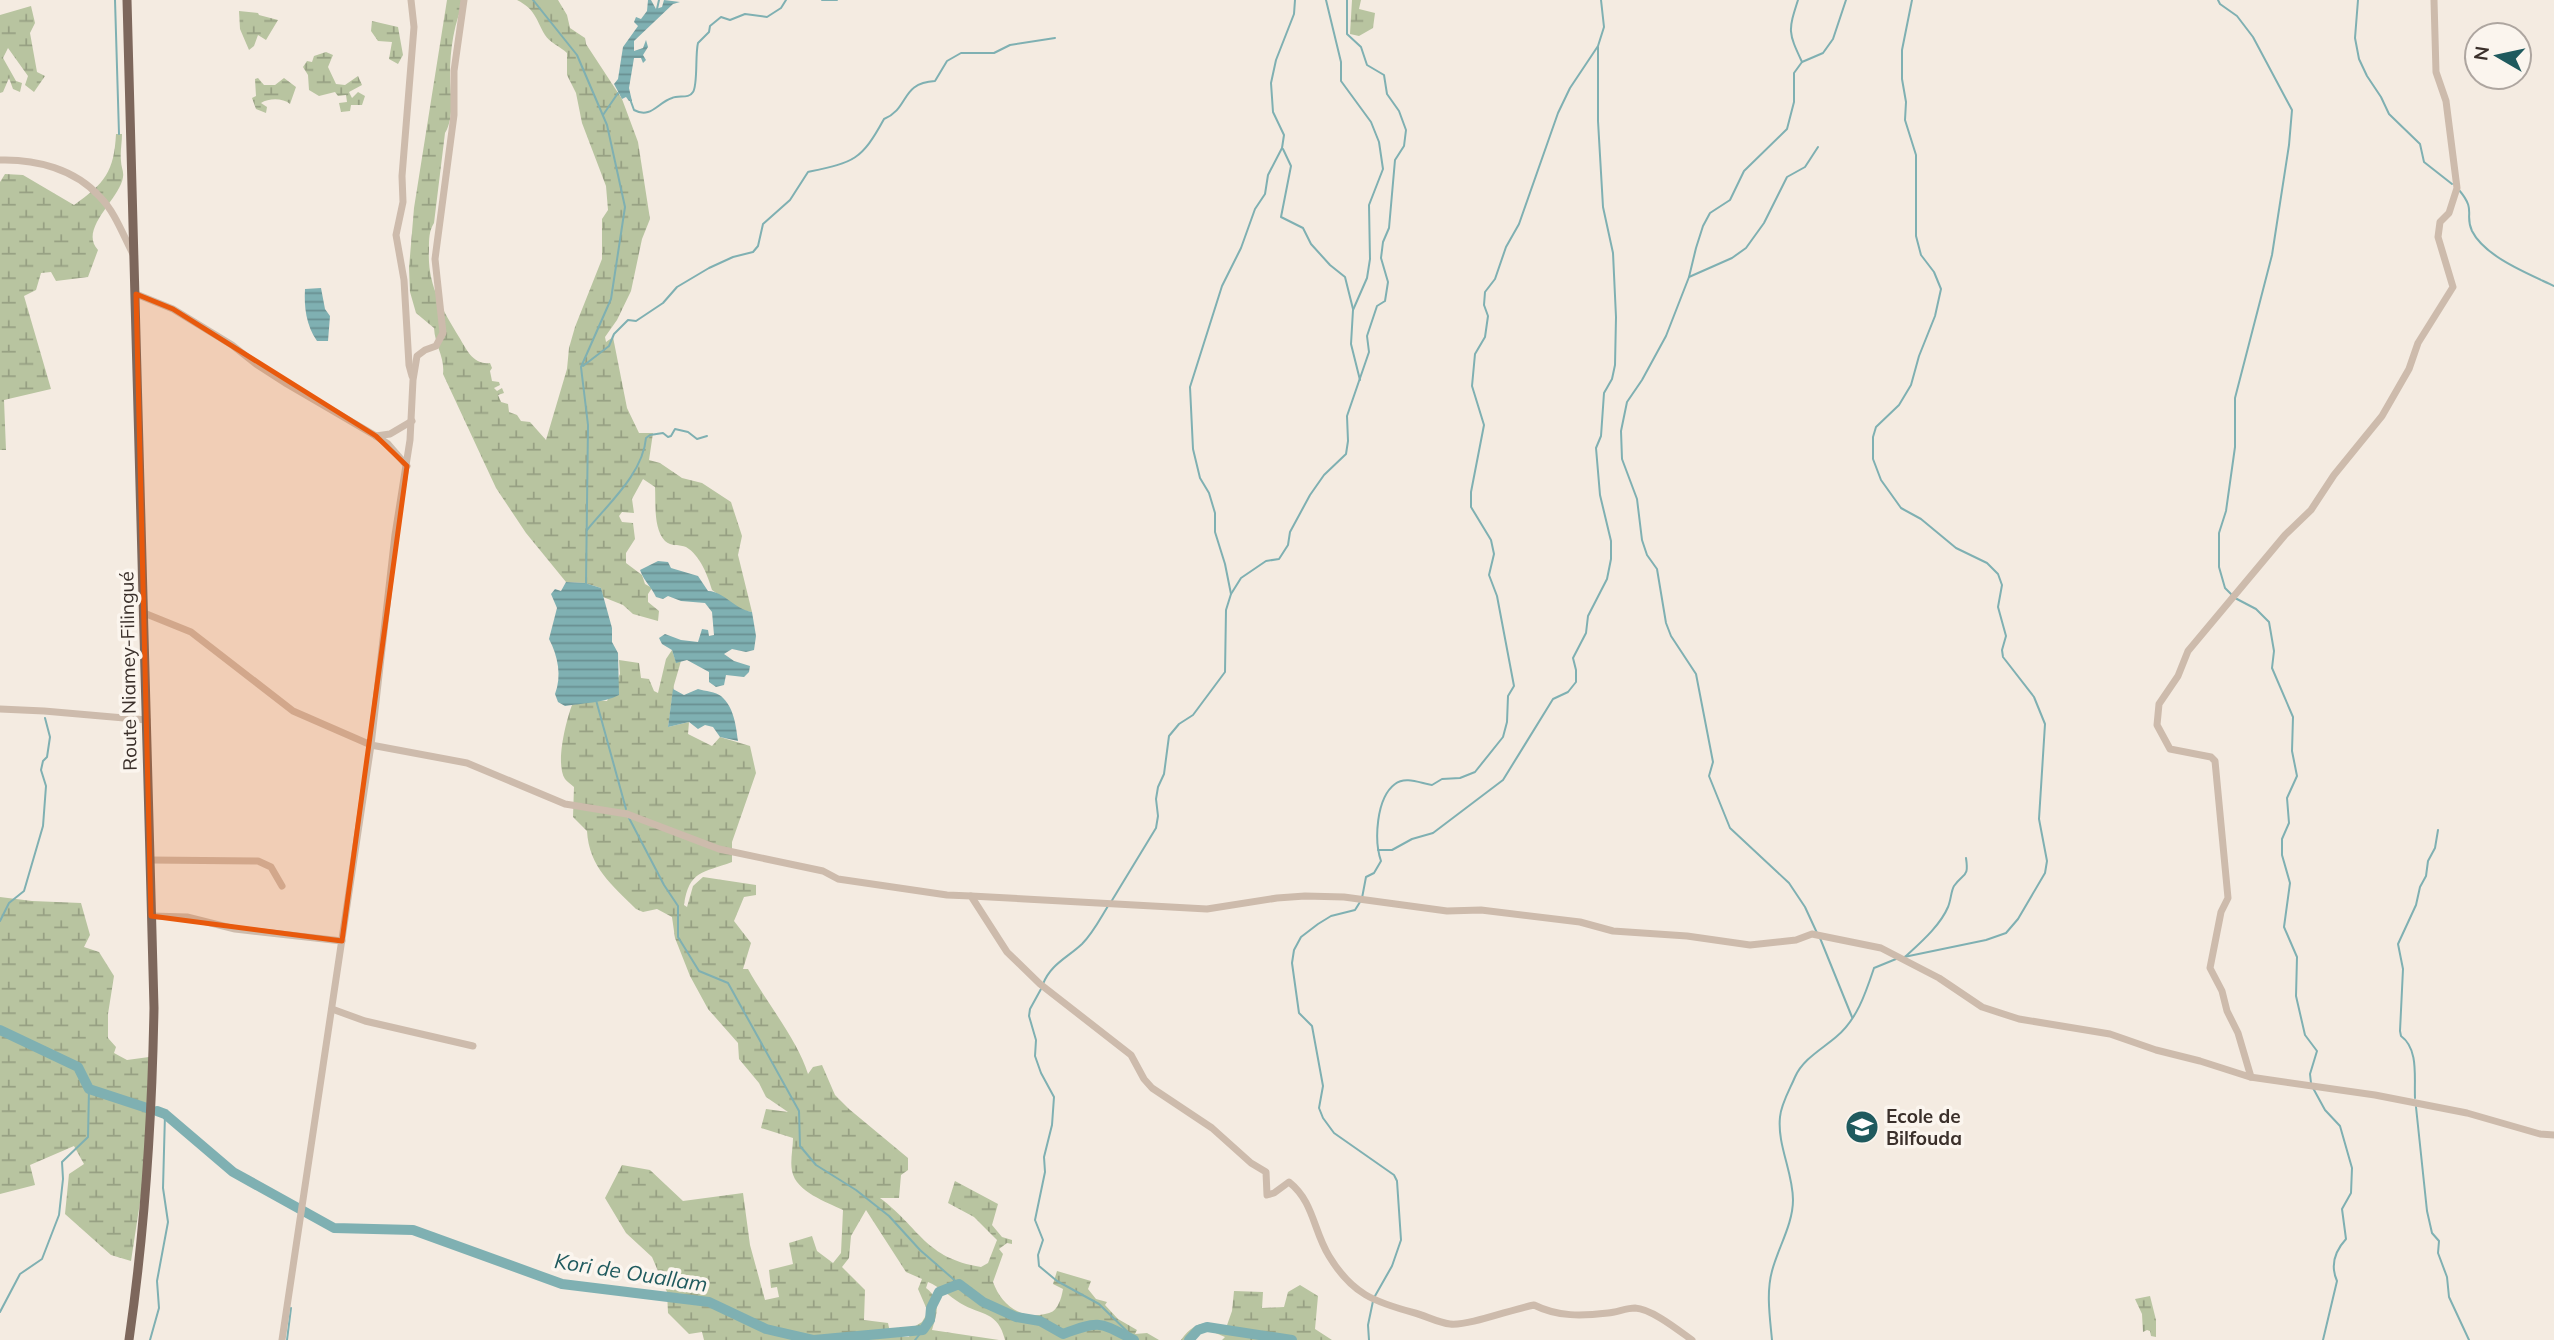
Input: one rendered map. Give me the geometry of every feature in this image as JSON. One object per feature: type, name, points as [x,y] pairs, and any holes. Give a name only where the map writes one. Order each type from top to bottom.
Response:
[{"type":"main road","name":"Route Niamey-Filingué","points":[[127,0],[153,1007],[150,1144],[129,1340]]},
{"type":"street","points":[[411,0],[414,27],[401,176],[403,202],[396,235],[404,280],[409,365],[414,380]]},
{"type":"street","points":[[282,1340],[371,745],[395,535],[407,466],[417,356],[436,346],[443,333],[435,259],[454,115],[454,71],[464,0]]},
{"type":"street","points":[[2251,1077],[2238,1033],[2210,968],[2221,912],[2228,898],[2215,761],[2211,757],[2170,749],[2157,725],[2159,704],[2178,676],[2189,651],[2208,625],[2285,535],[2311,510],[2334,475],[2382,416],[2409,369],[2418,343],[2453,287],[2438,237],[2440,222],[2449,213],[2457,188],[2445,101],[2436,72],[2434,0]]},
{"type":"street","points":[[0,160],[35,162],[62,170],[85,184],[110,209],[135,258]]},
{"type":"street","points":[[136,294],[173,309],[232,345],[266,371],[376,436],[388,444],[407,466]]},
{"type":"street","points":[[376,436],[402,428],[412,421]]},
{"type":"street","points":[[144,613],[191,632],[293,711],[371,745],[467,763],[565,804],[627,814],[719,849],[823,871],[838,879],[947,895],[1207,909],[1305,895],[1345,897],[1447,911],[1481,910],[1580,922],[1613,931],[1675,935],[1750,945],[1796,940],[1812,934],[1881,948],[1939,978],[1982,1007],[2019,1019],[2110,1034],[2251,1077],[2375,1095],[2454,1110],[2540,1134],[2554,1135]]},
{"type":"street","points":[[0,709],[147,720]]},
{"type":"street","points":[[150,860],[258,862],[271,867],[282,886]]},
{"type":"street","points":[[971,896],[1007,952],[1040,984],[1131,1055],[1152,1088],[1212,1129],[1251,1163],[1266,1172],[1267,1195],[1289,1182],[1300,1191],[1308,1203],[1320,1240],[1330,1258],[1356,1289],[1385,1306],[1450,1324],[1534,1305],[1562,1316],[1634,1308],[1663,1320],[1692,1340]]},
{"type":"street","points":[[151,916],[187,917],[235,929],[342,941]]},
{"type":"street","points":[[332,1009],[365,1021],[473,1046]]},
{"type":"highlighted area","points":[[136,294],[173,309],[376,436],[407,466],[342,941],[151,916]]},
{"type":"green space","points":[[447,0],[465,0],[455,27],[452,46],[451,112],[445,133],[434,223],[429,238],[430,274],[442,306],[471,356],[479,362],[490,363],[492,381],[499,382],[500,385],[494,388],[497,391],[502,388],[504,393],[498,395],[501,402],[508,404],[509,412],[517,415],[521,421],[530,422],[546,440],[567,369],[575,327],[602,259],[602,219],[608,210],[606,186],[582,123],[576,93],[567,75],[567,53],[547,38],[532,11],[517,0],[558,0],[567,15],[570,28],[585,38],[586,44],[622,99],[638,142],[650,219],[642,239],[631,291],[605,337],[606,342],[613,337],[627,408],[639,433],[653,433],[649,460],[660,463],[682,478],[702,483],[731,502],[742,536],[738,555],[752,612],[740,610],[712,590],[703,566],[691,551],[665,541],[657,522],[655,487],[643,479],[632,499],[634,513],[622,512],[619,516],[622,522],[633,523],[635,539],[626,553],[626,563],[642,575],[645,584],[652,588],[648,594],[648,602],[659,611],[658,621],[633,614],[623,605],[603,597],[601,588],[585,583],[566,582],[526,533],[496,488],[443,374],[443,362],[434,328],[416,313],[410,292],[409,268],[414,208]]},
{"type":"green space","points":[[1352,0],[1361,0],[1359,9],[1375,13],[1373,28],[1359,36],[1350,34]]},
{"type":"green space","points":[[31,6],[35,23],[30,33],[37,72],[45,76],[34,92],[25,85],[28,76],[8,48],[3,58],[16,81],[22,83],[20,92],[13,89],[9,78],[0,93],[0,15]]},
{"type":"green space","points":[[239,11],[258,13],[278,20],[266,40],[258,35],[254,46],[249,50],[240,29]]},
{"type":"green space","points":[[372,21],[398,27],[403,55],[398,64],[389,59],[392,42],[378,41],[371,31]]},
{"type":"green space","points":[[326,52],[333,55],[328,67],[336,84],[345,85],[358,76],[362,85],[349,92],[352,98],[358,92],[365,96],[362,105],[351,105],[350,111],[341,112],[339,103],[347,102],[346,95],[338,96],[335,92],[319,96],[309,90],[308,75],[303,67],[307,61],[312,62],[314,56]]},
{"type":"green space","points":[[258,78],[264,85],[275,85],[284,78],[296,87],[290,104],[280,100],[264,101],[261,103],[267,107],[266,113],[256,109],[252,98],[256,96],[255,79]]},
{"type":"green space","points":[[116,134],[122,134],[123,177],[96,223],[93,242],[98,250],[88,277],[56,281],[51,272],[41,273],[36,290],[24,296],[51,389],[4,400],[6,450],[0,450],[0,182],[5,174],[23,175],[74,205],[106,176],[113,158]]},
{"type":"green space","points":[[672,650],[676,662],[681,661],[674,685],[668,727],[689,722],[688,734],[712,746],[720,737],[750,746],[756,773],[732,842],[732,862],[699,874],[690,885],[684,905],[687,907],[693,886],[703,877],[756,885],[756,895],[744,897],[734,921],[751,943],[743,969],[748,969],[789,1034],[808,1074],[813,1067],[822,1065],[835,1095],[908,1158],[908,1170],[901,1175],[899,1198],[880,1198],[935,1249],[962,1263],[981,1267],[988,1263],[997,1240],[974,1217],[948,1203],[955,1181],[998,1204],[992,1225],[1002,1237],[1012,1240],[1012,1244],[1007,1243],[999,1249],[1003,1254],[993,1282],[1006,1303],[1027,1315],[1047,1314],[1054,1310],[1063,1289],[1053,1284],[1057,1271],[1091,1281],[1088,1289],[1096,1299],[1107,1302],[1105,1305],[1118,1319],[1137,1330],[1135,1334],[1147,1333],[1159,1340],[1005,1340],[993,1319],[960,1303],[928,1282],[926,1288],[934,1297],[937,1307],[932,1330],[999,1340],[704,1340],[702,1332],[689,1334],[668,1313],[667,1292],[652,1257],[626,1233],[605,1198],[622,1165],[650,1170],[683,1201],[743,1193],[750,1245],[765,1300],[779,1297],[777,1287],[771,1288],[769,1270],[793,1264],[789,1243],[812,1236],[817,1251],[833,1263],[841,1253],[843,1210],[799,1185],[791,1167],[793,1138],[761,1128],[766,1109],[788,1112],[766,1097],[759,1083],[739,1059],[738,1043],[708,1009],[690,976],[675,938],[672,917],[657,909],[643,912],[636,909],[618,892],[597,865],[587,831],[573,817],[574,787],[565,779],[561,763],[572,705],[596,700],[607,701],[620,674],[619,660],[639,663],[641,678],[649,679],[654,691],[658,693],[666,659]],"holes":[[[866,1210],[906,1272],[922,1279],[918,1289],[928,1312],[922,1322],[912,1328],[909,1337],[891,1337],[888,1323],[864,1320],[865,1290],[842,1267],[849,1258],[851,1236]]]},
{"type":"green space","points":[[0,897],[81,903],[90,935],[84,947],[99,952],[114,976],[108,1014],[108,1038],[116,1047],[114,1053],[127,1060],[149,1057],[144,1176],[131,1261],[111,1255],[65,1214],[69,1174],[84,1164],[74,1146],[30,1165],[35,1185],[0,1194]]},
{"type":"green space","points":[[1300,1285],[1318,1296],[1315,1329],[1332,1340],[1222,1340],[1225,1337],[1206,1329],[1192,1340],[1181,1340],[1191,1329],[1201,1324],[1226,1328],[1232,1311],[1234,1291],[1263,1292],[1262,1308],[1284,1307],[1288,1292]]},
{"type":"green space","points":[[2150,1296],[2156,1320],[2156,1337],[2151,1336],[2150,1331],[2143,1332],[2142,1314],[2135,1299]]},
{"type":"water","points":[[648,0],[651,0],[656,9],[662,7],[664,0],[680,2],[673,4],[634,41],[634,51],[643,48],[646,40],[648,47],[643,55],[646,60],[643,63],[641,58],[634,58],[629,88],[632,101],[629,101],[626,97],[622,99],[614,84],[618,79],[623,47],[638,26],[634,22],[636,17],[641,19],[647,11]]},
{"type":"water","points":[[321,288],[325,309],[330,316],[328,341],[317,341],[310,329],[305,309],[305,289]]},
{"type":"water","points":[[658,561],[668,562],[671,568],[698,576],[708,591],[720,594],[740,608],[752,612],[756,636],[754,650],[746,652],[732,649],[724,654],[734,661],[750,666],[744,677],[726,675],[724,685],[716,687],[709,682],[709,672],[687,660],[676,663],[672,650],[662,644],[659,638],[665,634],[698,642],[702,629],[708,630],[709,636],[714,635],[712,612],[705,603],[681,601],[668,596],[663,599],[656,597],[640,570]]},
{"type":"water","points":[[566,582],[585,583],[601,588],[612,628],[612,642],[618,653],[619,695],[613,698],[565,706],[558,702],[555,694],[558,666],[549,639],[557,608],[551,594],[555,589],[561,591]]},
{"type":"water","points":[[673,689],[684,695],[698,689],[721,696],[732,711],[738,741],[720,737],[713,727],[705,725],[698,729],[689,722],[668,727]]},
{"type":"waterway","points":[[115,0],[119,134]]},
{"type":"waterway","points":[[533,0],[577,55],[607,125],[625,207],[611,299],[581,367],[588,425],[586,584]]},
{"type":"waterway","points":[[657,9],[659,0]]},
{"type":"waterway","points":[[630,99],[634,110],[645,113],[667,100],[691,94],[695,88],[698,43],[709,32],[710,26],[721,17],[730,20],[745,14],[767,17],[781,8],[786,0]]},
{"type":"waterway","points":[[822,0],[837,0]]},
{"type":"waterway","points":[[1231,594],[1215,532],[1215,513],[1209,493],[1200,478],[1193,449],[1190,387],[1222,286],[1241,248],[1255,209],[1265,194],[1268,175],[1282,148],[1284,135],[1273,112],[1271,83],[1276,60],[1294,14],[1295,0]]},
{"type":"waterway","points":[[1326,0],[1341,62],[1341,81],[1371,122],[1379,142],[1383,169],[1369,205],[1370,259],[1367,278],[1353,310],[1351,344],[1360,380]]},
{"type":"waterway","points":[[1111,902],[1156,828],[1156,799],[1164,774],[1169,736],[1179,724],[1193,715],[1225,672],[1226,610],[1231,594],[1241,578],[1266,561],[1279,559],[1310,495],[1324,475],[1346,454],[1347,416],[1369,352],[1367,336],[1377,306],[1385,301],[1388,282],[1381,258],[1383,242],[1389,228],[1395,160],[1404,146],[1406,130],[1399,111],[1387,94],[1384,75],[1367,65],[1361,47],[1347,34],[1347,0]]},
{"type":"waterway","points":[[1362,898],[1366,877],[1374,873],[1381,861],[1378,820],[1389,791],[1403,780],[1432,785],[1442,779],[1460,778],[1475,772],[1503,737],[1507,722],[1508,696],[1514,686],[1497,596],[1489,575],[1494,554],[1491,540],[1471,507],[1471,492],[1484,425],[1472,386],[1475,354],[1485,337],[1488,316],[1484,305],[1485,292],[1495,279],[1506,247],[1519,224],[1558,113],[1570,88],[1598,46],[1604,27],[1601,0]]},
{"type":"waterway","points":[[1798,0],[1791,31],[1802,62]]},
{"type":"waterway","points":[[1817,933],[1805,907],[1789,883],[1730,828],[1709,776],[1713,762],[1696,674],[1671,636],[1666,623],[1657,569],[1647,555],[1642,540],[1637,499],[1622,459],[1621,431],[1627,402],[1666,336],[1689,277],[1703,226],[1710,213],[1730,200],[1744,171],[1787,129],[1794,102],[1794,73],[1802,62],[1823,53],[1833,39],[1846,0]]},
{"type":"waterway","points":[[1904,957],[1986,940],[2006,933],[2018,919],[2045,873],[2047,861],[2039,819],[2045,724],[2034,697],[2003,657],[2006,636],[1998,607],[2002,585],[1998,574],[1987,563],[1956,548],[1921,519],[1901,508],[1881,480],[1873,459],[1876,427],[1899,405],[1911,385],[1935,316],[1941,289],[1934,272],[1921,255],[1916,236],[1916,155],[1905,120],[1906,102],[1902,79],[1902,50],[1912,0]]},
{"type":"waterway","points":[[2218,0],[2237,16],[2253,37],[2292,110],[2272,255],[2235,398],[2235,447],[2226,511],[2219,533],[2219,567],[2225,588],[2231,594]]},
{"type":"waterway","points":[[2358,0],[2355,38],[2359,59],[2367,76],[2389,114],[2420,144],[2424,162],[2452,184]]},
{"type":"waterway","points":[[583,366],[609,346],[614,334],[628,320],[636,321],[663,303],[677,287],[709,268],[733,257],[753,252],[758,246],[763,224],[790,200],[808,172],[855,158],[869,144],[884,119],[898,109],[910,91],[916,86],[935,81],[947,61],[961,53],[994,53],[1010,45],[1055,38]]},
{"type":"waterway","points":[[1378,850],[1392,850],[1412,839],[1433,833],[1503,780],[1553,699],[1568,692],[1576,682],[1573,658],[1586,633],[1588,616],[1607,579],[1611,541],[1600,495],[1596,448],[1601,436],[1604,393],[1612,379],[1615,365],[1616,317],[1613,253],[1603,207],[1598,121],[1598,47]]},
{"type":"waterway","points":[[603,115],[618,93]]},
{"type":"waterway","points":[[1689,277],[1732,258],[1746,248],[1764,223],[1787,177],[1805,167],[1818,147]]},
{"type":"waterway","points":[[1283,149],[1291,166],[1281,217],[1303,228],[1311,244],[1345,277],[1353,309]]},
{"type":"waterway","points":[[2459,190],[2468,203],[2470,225],[2478,240],[2508,264],[2554,286]]},
{"type":"waterway","points":[[587,530],[632,475],[644,451],[646,438],[663,433],[668,437],[675,429],[688,432],[697,439],[707,436]]},
{"type":"waterway","points":[[2235,598],[2256,609],[2269,622],[2274,651],[2272,668],[2293,717],[2292,751],[2297,776],[2287,798],[2289,823],[2282,839],[2282,855],[2290,883],[2284,927],[2297,957],[2296,996],[2305,1035],[2317,1051],[2310,1074],[2311,1083]]},
{"type":"waterway","points":[[596,700],[626,809]]},
{"type":"waterway","points":[[0,921],[9,903],[24,891],[43,826],[46,786],[41,770],[47,757],[50,737],[45,718]]},
{"type":"waterway","points":[[629,818],[678,906],[678,937],[699,971],[728,983],[799,1111],[800,1146],[816,1165],[856,1190],[889,1216],[920,1250],[959,1284]]},
{"type":"waterway","points":[[2415,1098],[2413,1056],[2400,1031],[2403,969],[2398,944],[2416,905],[2428,861],[2435,848],[2438,830]]},
{"type":"waterway","points":[[1905,957],[1940,921],[1954,886],[1966,872],[1966,858]]},
{"type":"waterway","points":[[1360,902],[1355,910],[1331,916],[1301,937],[1294,950],[1292,963],[1299,1013],[1312,1026],[1323,1086],[1319,1108],[1323,1118],[1334,1133],[1394,1175],[1397,1181],[1401,1240],[1392,1266],[1375,1296]]},
{"type":"waterway","points":[[1043,984],[1055,966],[1086,940],[1108,906]]},
{"type":"waterway","points":[[1820,938],[1852,1017]]},
{"type":"waterway","points":[[1772,1340],[1770,1279],[1791,1218],[1793,1200],[1781,1138],[1782,1107],[1798,1071],[1850,1022],[1860,1005],[1874,968],[1896,959]]},
{"type":"waterway","points":[[1041,989],[1029,1016],[1036,1040],[1035,1056],[1054,1097],[1052,1125],[1044,1157],[1045,1172],[1035,1220],[1043,1240],[1038,1255],[1039,1266],[1057,1281],[1099,1304],[1136,1340]]},
{"type":"waterway","name":"Kori de Ouallam","points":[[0,1030],[78,1067],[89,1089],[147,1108]]},
{"type":"waterway","points":[[2313,1088],[2325,1110],[2340,1126],[2352,1168],[2351,1193],[2342,1209],[2346,1239],[2335,1258],[2337,1281],[2323,1340]]},
{"type":"waterway","points":[[0,1312],[20,1274],[42,1259],[59,1215],[62,1162],[88,1137],[89,1089]]},
{"type":"waterway","points":[[2416,1107],[2427,1211],[2432,1233],[2439,1241],[2438,1253],[2447,1277],[2449,1297],[2469,1340]]},
{"type":"waterway","name":"Kori de Ouallam","points":[[157,1111],[165,1114],[233,1172],[334,1228],[413,1230],[562,1284],[709,1302],[766,1329],[814,1340],[923,1330],[930,1320],[931,1308],[939,1292],[959,1284],[983,1302],[1016,1317],[1040,1321],[1063,1334],[1085,1326],[1100,1325],[1134,1340]]},
{"type":"waterway","points":[[150,1340],[159,1308],[157,1281],[168,1222],[163,1188],[165,1114]]},
{"type":"waterway","points":[[1369,1340],[1368,1325],[1373,1301]]},
{"type":"waterway","points":[[287,1340],[291,1308]]},
{"type":"waterway","name":"Kori de Ouallam","points":[[1189,1340],[1198,1330],[1207,1327],[1292,1340]]},
{"type":"waterway","points":[[915,1340],[923,1330]]},
{"type":"place","name":"Ecole de Bilfouda","points":[[1862,1127]]}]
